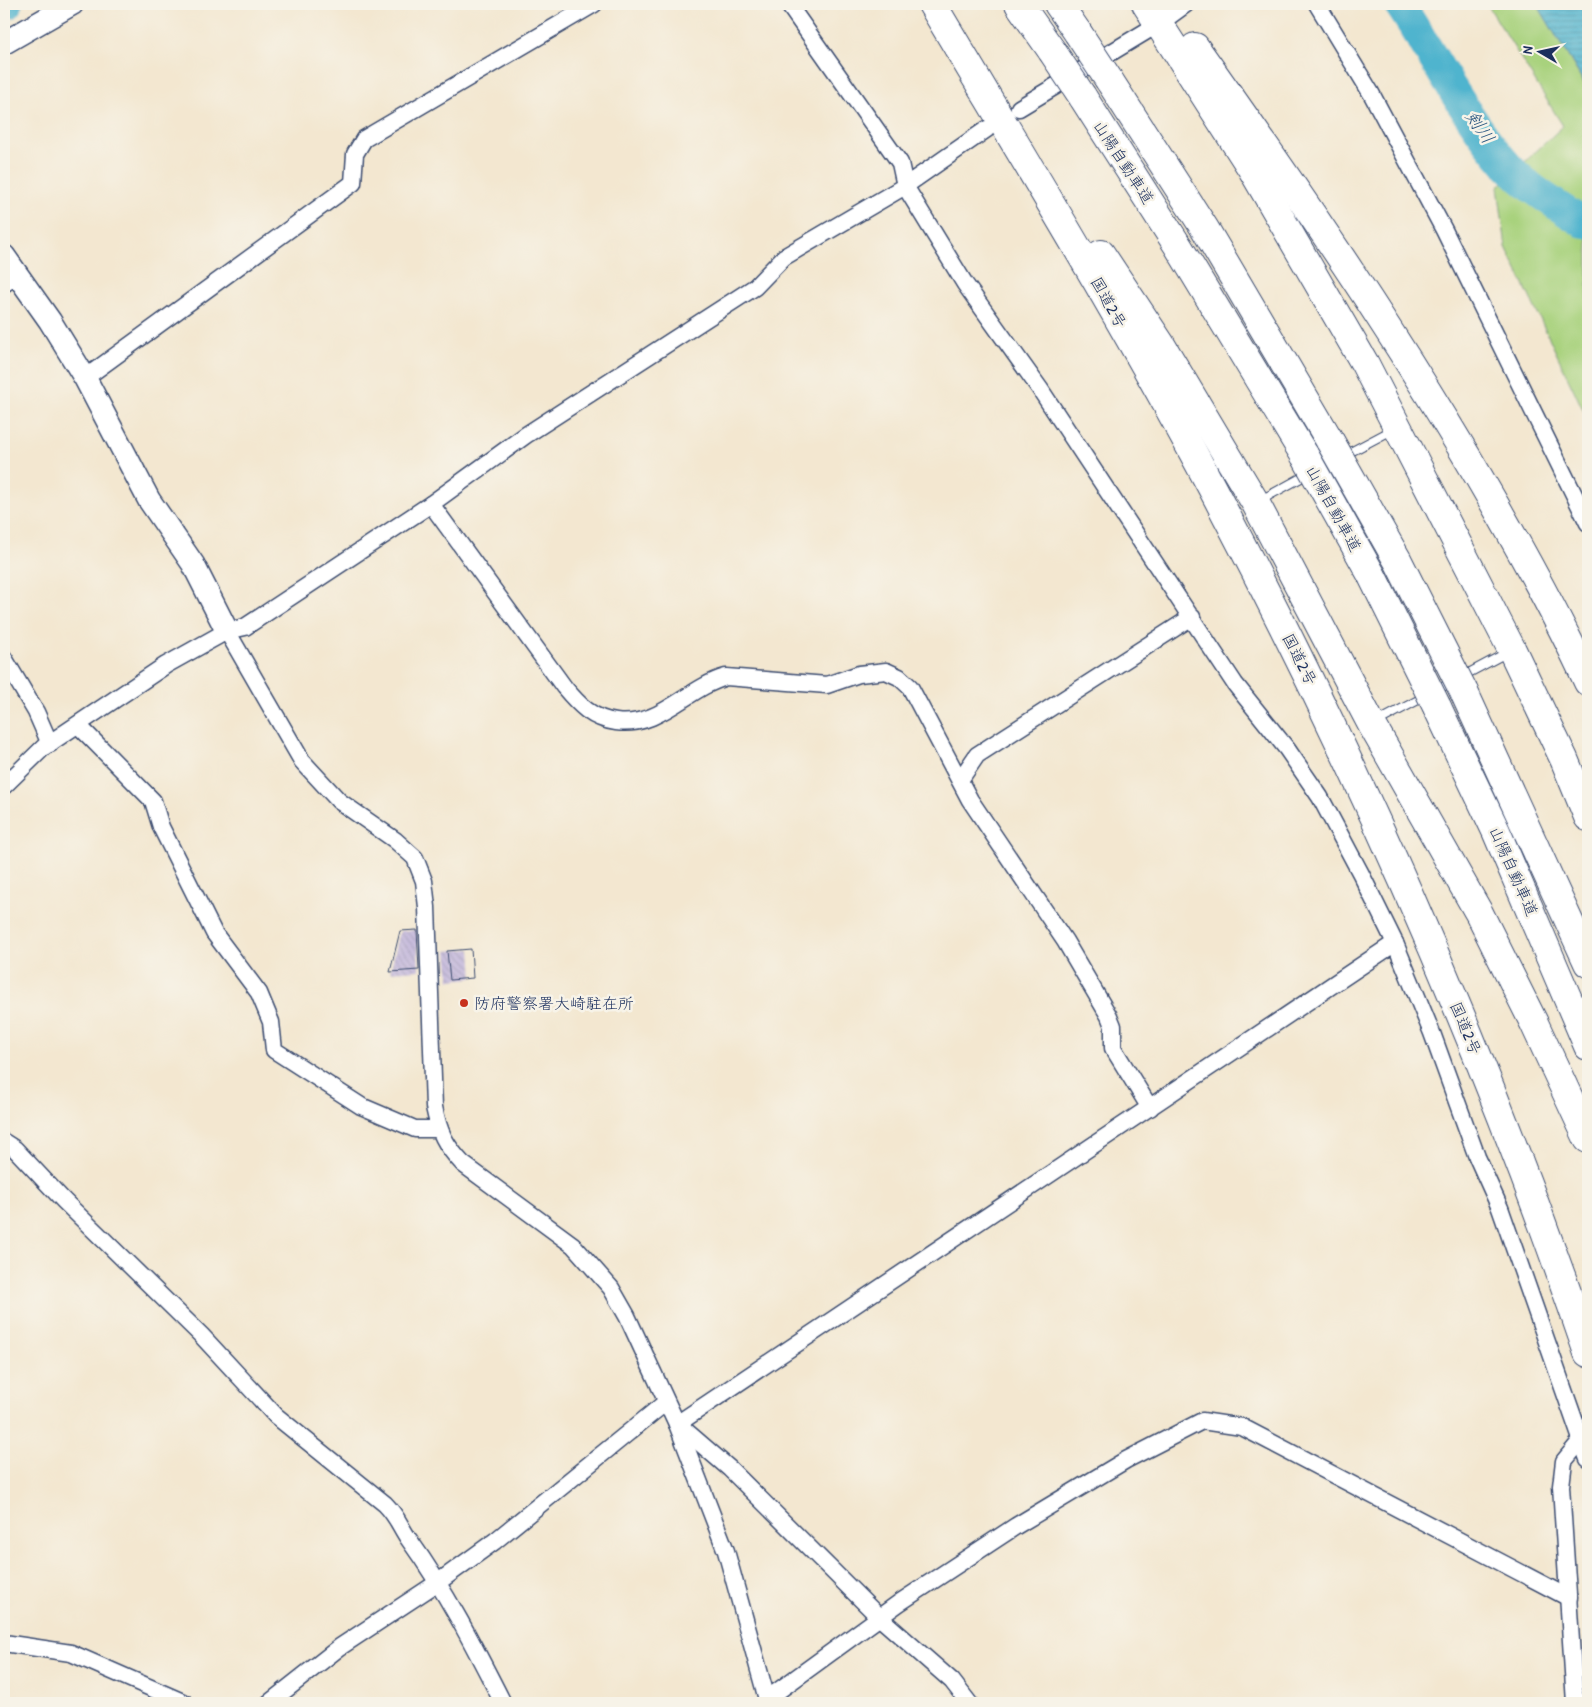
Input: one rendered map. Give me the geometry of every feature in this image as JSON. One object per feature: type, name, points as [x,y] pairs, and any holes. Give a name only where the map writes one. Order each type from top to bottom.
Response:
[{"type":"highway","points":[[933,4],[983,62],[1104,259],[1160,343],[1255,502],[1372,725],[1478,913],[1538,1031],[1588,1139]]},
{"type":"highway","name":"国道2号","points":[[933,4],[1103,291],[1211,485],[1321,699],[1410,894],[1497,1102],[1588,1353]]},
{"type":"highway","name":"山陽自動車道","points":[[1019,4],[1082,96],[1178,246],[1322,457],[1398,561],[1464,692],[1588,963]]},
{"type":"highway","name":"山陽自動車道","points":[[1058,4],[1205,229],[1322,457],[1371,574],[1496,831],[1588,1046]]},
{"type":"highway","points":[[1165,10],[1252,169],[1365,364],[1512,650],[1564,759],[1588,817]]},
{"type":"highway","points":[[1165,10],[1296,190],[1405,355],[1464,452],[1526,560],[1588,682]]},
{"type":"street","points":[[4,44],[72,4]]},
{"type":"street","points":[[85,378],[354,183],[355,154],[364,139],[594,4]]},
{"type":"street","points":[[788,4],[900,163],[905,186],[965,284],[1040,389],[1236,684],[1320,797],[1395,943],[1432,1033],[1477,1156],[1500,1208],[1588,1459]]},
{"type":"street","points":[[1316,4],[1371,93],[1440,222],[1588,524]]},
{"type":"street","points":[[1019,108],[1165,10]]},
{"type":"street","points":[[4,786],[50,744],[166,665],[227,631],[245,627],[432,504],[526,434],[755,287],[784,257],[905,186],[987,129]]},
{"type":"street","points":[[4,256],[11,279],[85,378],[149,500],[193,564],[210,594],[227,631],[285,735],[319,783],[339,801],[395,840],[415,858],[424,881],[427,907],[434,1107],[438,1129],[449,1149],[463,1164],[573,1245],[590,1262],[610,1288],[627,1316],[677,1424],[726,1551],[768,1701],[879,1617],[1016,1526],[1126,1460],[1202,1421],[1242,1427],[1569,1598]]},
{"type":"street","points":[[432,504],[564,686],[584,710],[596,718],[626,724],[640,722],[664,711],[712,681],[726,677],[826,685],[874,671],[886,671],[899,677],[910,688],[970,800],[1065,941],[1109,1016],[1113,1026],[1113,1048],[1150,1108]]},
{"type":"street","points":[[960,780],[977,755],[1192,617]]},
{"type":"street","points":[[4,658],[40,720],[50,744]]},
{"type":"street","points":[[79,726],[153,801],[161,827],[214,934],[258,993],[271,1022],[274,1050],[361,1106],[415,1129],[438,1129]]},
{"type":"street","points":[[677,1424],[1395,943]]},
{"type":"street","points":[[4,1142],[15,1149],[64,1201],[201,1335],[276,1416],[385,1504],[397,1516],[408,1539],[428,1564],[481,1658],[503,1703]]},
{"type":"street","points":[[269,1703],[340,1647],[437,1583],[496,1541],[666,1402]]},
{"type":"street","points":[[677,1424],[730,1469],[879,1617],[952,1681],[969,1703]]},
{"type":"street","points":[[1575,1703],[1581,1669],[1569,1598],[1561,1486],[1564,1462],[1582,1439]]},
{"type":"street","points":[[4,1643],[71,1653],[184,1703]]},
{"type":"lane","points":[[1255,502],[1322,457],[1398,427]]},
{"type":"lane","points":[[1372,725],[1512,650]]},
{"type":"green space","points":[[1487,4],[1537,4],[1588,90],[1588,420],[1506,247],[1498,187],[1563,126]]},
{"type":"water","points":[[1537,4],[1588,4],[1588,89]]},
{"type":"building","points":[[417,930],[419,970],[390,972],[400,931]]},
{"type":"building","points":[[471,949],[473,978],[450,980],[447,951]]},
{"type":"waterway","name":"剣川","points":[[1399,4],[1464,108],[1508,166],[1544,196],[1582,222],[1588,223]]},
{"type":"place","name":"防府警察署大崎駐在所","points":[[464,1003]]}]
